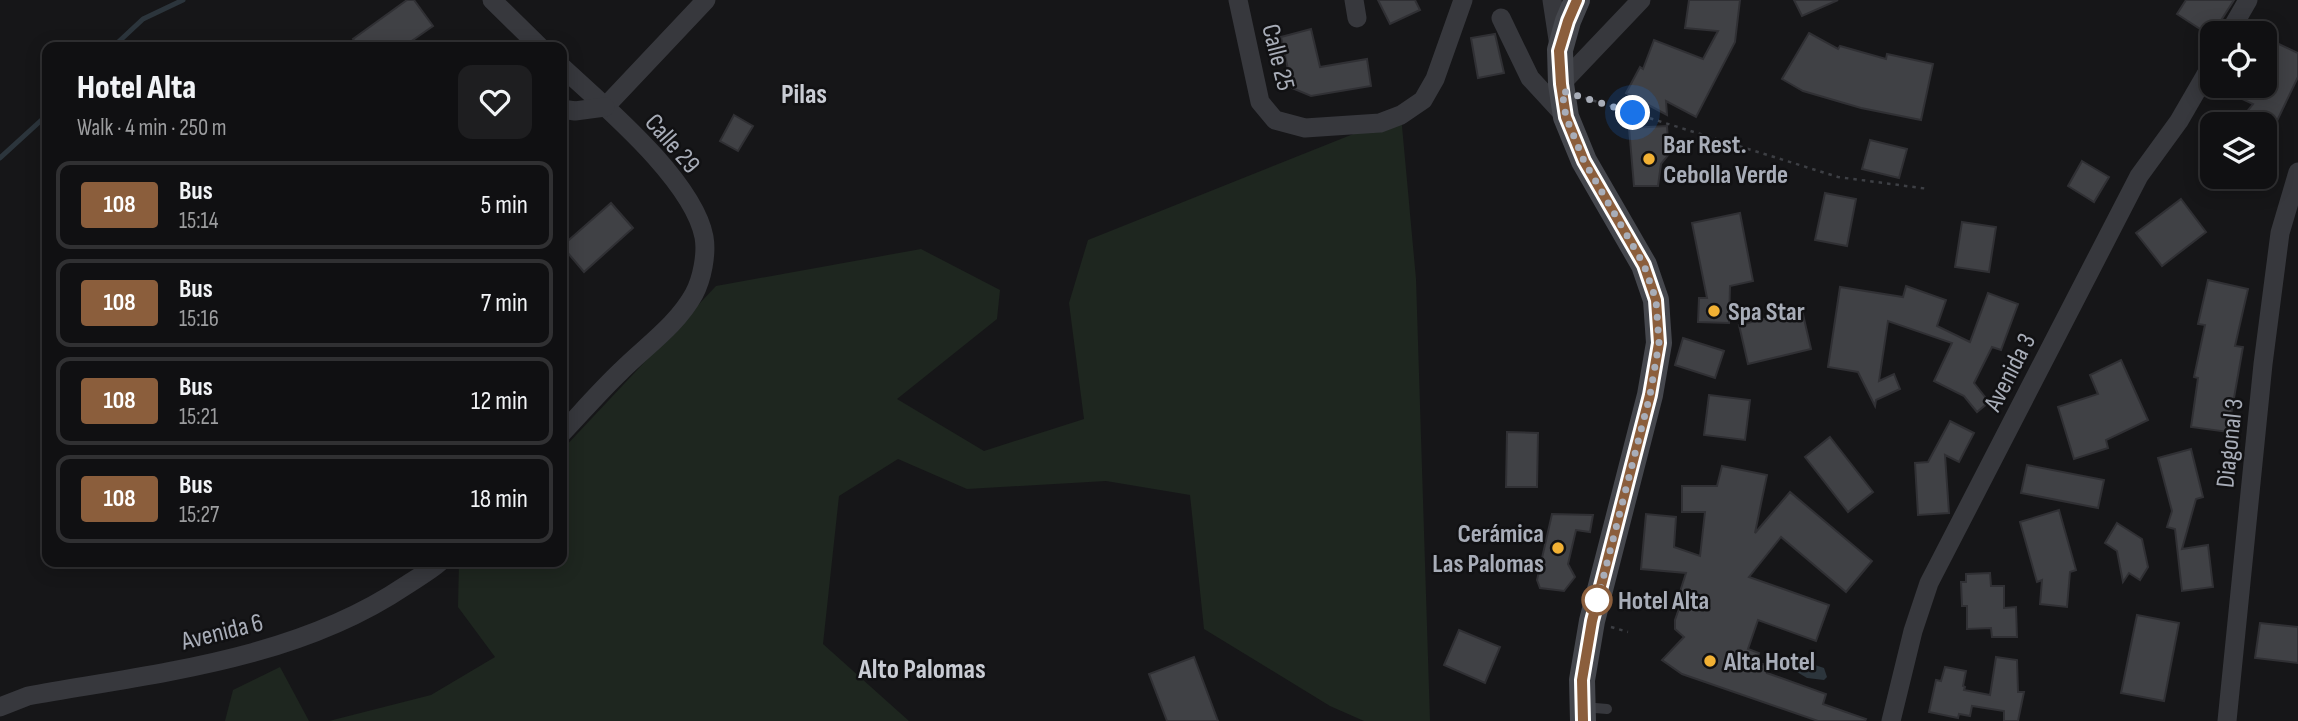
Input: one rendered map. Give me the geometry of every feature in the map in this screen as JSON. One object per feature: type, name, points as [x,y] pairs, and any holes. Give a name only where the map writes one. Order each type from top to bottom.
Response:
[{"type":"main road","points":[[1577,0],[1559,51],[1566,117],[1584,161],[1644,265],[1656,300],[1659,343],[1650,395],[1592,621],[1582,680],[1591,712]]},
{"type":"street","points":[[492,0],[535,42]]},
{"type":"street","points":[[567,110],[605,107],[706,0]]},
{"type":"street","name":"Calle 25","points":[[1238,0],[1260,102],[1275,120],[1305,128],[1380,123],[1401,115],[1423,100],[1435,79],[1463,0]]},
{"type":"street","points":[[1552,0],[1559,51]]},
{"type":"street","points":[[1561,87],[1641,0]]},
{"type":"street","points":[[2236,21],[2248,0]]},
{"type":"street","points":[[1501,18],[1530,78],[1566,117]]},
{"type":"street","name":"Calle 29","points":[[567,72],[643,144],[675,181],[698,218],[704,239],[702,275],[694,295],[671,325],[620,372],[567,428]]},
{"type":"street","name":"Avenida 3","points":[[1891,721],[1913,631],[1930,583],[2139,176],[2179,121],[2200,85]]},
{"type":"street","name":"Diagonal 3","points":[[2227,721],[2263,364],[2280,233],[2298,173]]},
{"type":"street","name":"Avenida 6","points":[[0,707],[28,696],[236,658],[314,632],[376,606],[433,567]]},
{"type":"path","points":[[1561,87],[1838,177],[1929,189]]},
{"type":"path","points":[[1620,629],[1628,632]]},
{"type":"shaded area","points":[[1401,115],[1416,279],[1430,721],[1364,721],[1330,706],[1204,629],[1190,495],[1106,481],[967,489],[898,459],[839,496],[823,644],[909,721],[329,721],[431,695],[495,657],[458,607],[459,567],[567,567],[567,445],[716,286],[921,249],[1000,290],[997,319],[897,399],[984,451],[1084,419],[1069,303],[1088,240]]},
{"type":"shaded area","points":[[1803,661],[1824,668],[1827,677],[1824,680],[1807,678],[1792,669],[1794,663]]},
{"type":"shaded area","points":[[280,667],[309,721],[225,721],[233,690]]},
{"type":"building","points":[[407,0],[414,0],[433,26],[410,42],[355,42],[353,39]]},
{"type":"building","points":[[1378,0],[1415,0],[1420,10],[1390,24]]},
{"type":"building","points":[[1689,0],[1740,0],[1735,42],[1696,117],[1666,101],[1667,115],[1626,93],[1640,67],[1643,69],[1654,40],[1703,59],[1718,31],[1685,28]]},
{"type":"building","points":[[1794,0],[1838,0],[1802,16]]},
{"type":"building","points":[[2186,0],[2234,0],[2221,21],[2200,21],[2200,29],[2177,14]]},
{"type":"building","points":[[1311,29],[1320,67],[1367,59],[1371,86],[1311,96],[1292,88],[1281,37]]},
{"type":"building","points":[[1809,33],[1838,49],[1840,46],[1886,59],[1887,54],[1933,64],[1921,120],[1861,108],[1803,91],[1782,79]]},
{"type":"building","points":[[1495,34],[1504,73],[1478,78],[1471,38]]},
{"type":"building","points":[[2277,43],[2298,53],[2298,77],[2277,121],[2277,112],[2247,112],[2253,104],[2240,98],[2277,98]]},
{"type":"building","points":[[734,115],[753,126],[738,151],[720,141]]},
{"type":"building","name":"Bar Rest. Cebolla Verde","points":[[1667,126],[1669,154],[1661,164],[1658,186],[1634,186],[1629,128]]},
{"type":"building","points":[[1870,140],[1907,149],[1899,178],[1862,169]]},
{"type":"building","points":[[2082,161],[2109,177],[2094,202],[2068,186]]},
{"type":"building","points":[[1825,193],[1856,199],[1847,246],[1815,240]]},
{"type":"building","points":[[2181,199],[2206,232],[2162,266],[2136,233]]},
{"type":"building","points":[[611,203],[633,228],[584,272],[567,252],[567,242]]},
{"type":"building","points":[[1740,213],[1753,281],[1730,286],[1729,323],[1698,322],[1699,298],[1707,298],[1692,223]]},
{"type":"building","points":[[1962,222],[1996,227],[1989,272],[1955,267]]},
{"type":"building","points":[[2208,280],[2248,289],[2235,346],[2243,347],[2228,432],[2191,427],[2198,378],[2194,377],[2205,325],[2198,324]]},
{"type":"building","points":[[1906,286],[1946,300],[1937,326],[1970,342],[1988,293],[2018,304],[2001,350],[1992,347],[1974,383],[1989,402],[1977,412],[1964,396],[1934,381],[1952,343],[1888,321],[1879,381],[1894,374],[1900,389],[1876,400],[1875,406],[1858,372],[1828,367],[1840,287],[1903,297]]},
{"type":"building","points":[[1802,310],[1811,349],[1748,364],[1739,325]]},
{"type":"building","points":[[1683,338],[1724,351],[1715,378],[1675,365]]},
{"type":"building","points":[[2121,360],[2148,420],[2106,440],[2108,448],[2074,459],[2058,407],[2098,394],[2090,375]]},
{"type":"building","points":[[1709,395],[1750,400],[1745,440],[1704,435]]},
{"type":"building","points":[[1950,421],[1974,433],[1959,462],[1945,455],[1949,513],[1918,515],[1915,463],[1928,462]]},
{"type":"building","points":[[1507,432],[1538,433],[1537,487],[1506,487]]},
{"type":"building","points":[[1830,437],[1873,492],[1848,512],[1805,457]]},
{"type":"building","points":[[2191,449],[2203,497],[2196,499],[2182,549],[2208,545],[2213,587],[2182,591],[2175,529],[2167,527],[2172,511],[2158,458]]},
{"type":"building","points":[[2027,465],[2104,480],[2098,508],[2021,493]]},
{"type":"building","points":[[1722,466],[1767,475],[1755,533],[1790,492],[1872,561],[1846,592],[1781,537],[1749,577],[1829,605],[1816,641],[1758,620],[1748,649],[1759,653],[1756,662],[1769,666],[1767,673],[1826,694],[1823,704],[1866,719],[1865,721],[1818,721],[1682,674],[1662,660],[1684,637],[1675,629],[1675,620],[1683,597],[1679,595],[1686,573],[1641,569],[1646,514],[1676,517],[1674,547],[1700,556],[1705,512],[1682,512],[1682,486],[1717,486]]},
{"type":"building","points":[[2059,510],[2076,570],[2070,572],[2067,607],[2040,604],[2042,580],[2037,582],[2020,522]]},
{"type":"building","name":"Cerámica Las Palomas","points":[[1552,514],[1593,515],[1590,532],[1576,530],[1568,564],[1575,577],[1564,591],[1540,588],[1537,580]]},
{"type":"building","points":[[2117,523],[2142,539],[2148,567],[2140,580],[2129,573],[2123,582],[2117,551],[2105,543]]},
{"type":"building","points":[[1990,573],[1991,586],[2004,586],[2004,608],[2016,607],[2017,637],[1992,637],[1991,628],[1967,629],[1967,606],[1962,606],[1961,582],[1966,582],[1966,574]]},
{"type":"building","points":[[2137,615],[2179,623],[2164,701],[2121,693]]},
{"type":"building","points":[[2260,623],[2298,627],[2298,663],[2255,658]]},
{"type":"building","points":[[1459,630],[1500,647],[1485,683],[1444,665]]},
{"type":"building","points":[[1194,657],[1218,721],[1167,721],[1149,674]]},
{"type":"building","points":[[1996,657],[2017,660],[2018,692],[2024,692],[2018,721],[2004,721],[2004,711],[1972,706],[1970,716],[1959,714],[1958,718],[1929,712],[1936,680],[1941,681],[1945,667],[1966,671],[1964,690],[1990,695]]},
{"type":"waterway","points":[[118,42],[143,19],[183,0]]},
{"type":"waterway","points":[[0,158],[42,120]]},
{"type":"bus line","name":"108","points":[[1577,0],[1559,51],[1566,117],[1584,161],[1644,265],[1656,300],[1659,343],[1650,395],[1592,621],[1582,680],[1583,721]]},
{"type":"place","name":"Bar Rest. Cebolla Verde","points":[[1649,159]]},
{"type":"place","name":"Spa Star","points":[[1714,311]]},
{"type":"place","name":"Cerámica Las Palomas","points":[[1558,548]]},
{"type":"place","name":"Hotel Alta","points":[[1597,600]]},
{"type":"place","name":"Alta Hotel","points":[[1710,661]]},
{"type":"district","name":"Pilas","points":[[804,93]]},
{"type":"district","name":"Alto Palomas","points":[[922,668]]},
{"type":"route","points":[[1597,600],[1596,606],[1650,395],[1659,343],[1658,321],[1656,300],[1644,265],[1584,161],[1566,117],[1562,91],[1633,113]]}]
